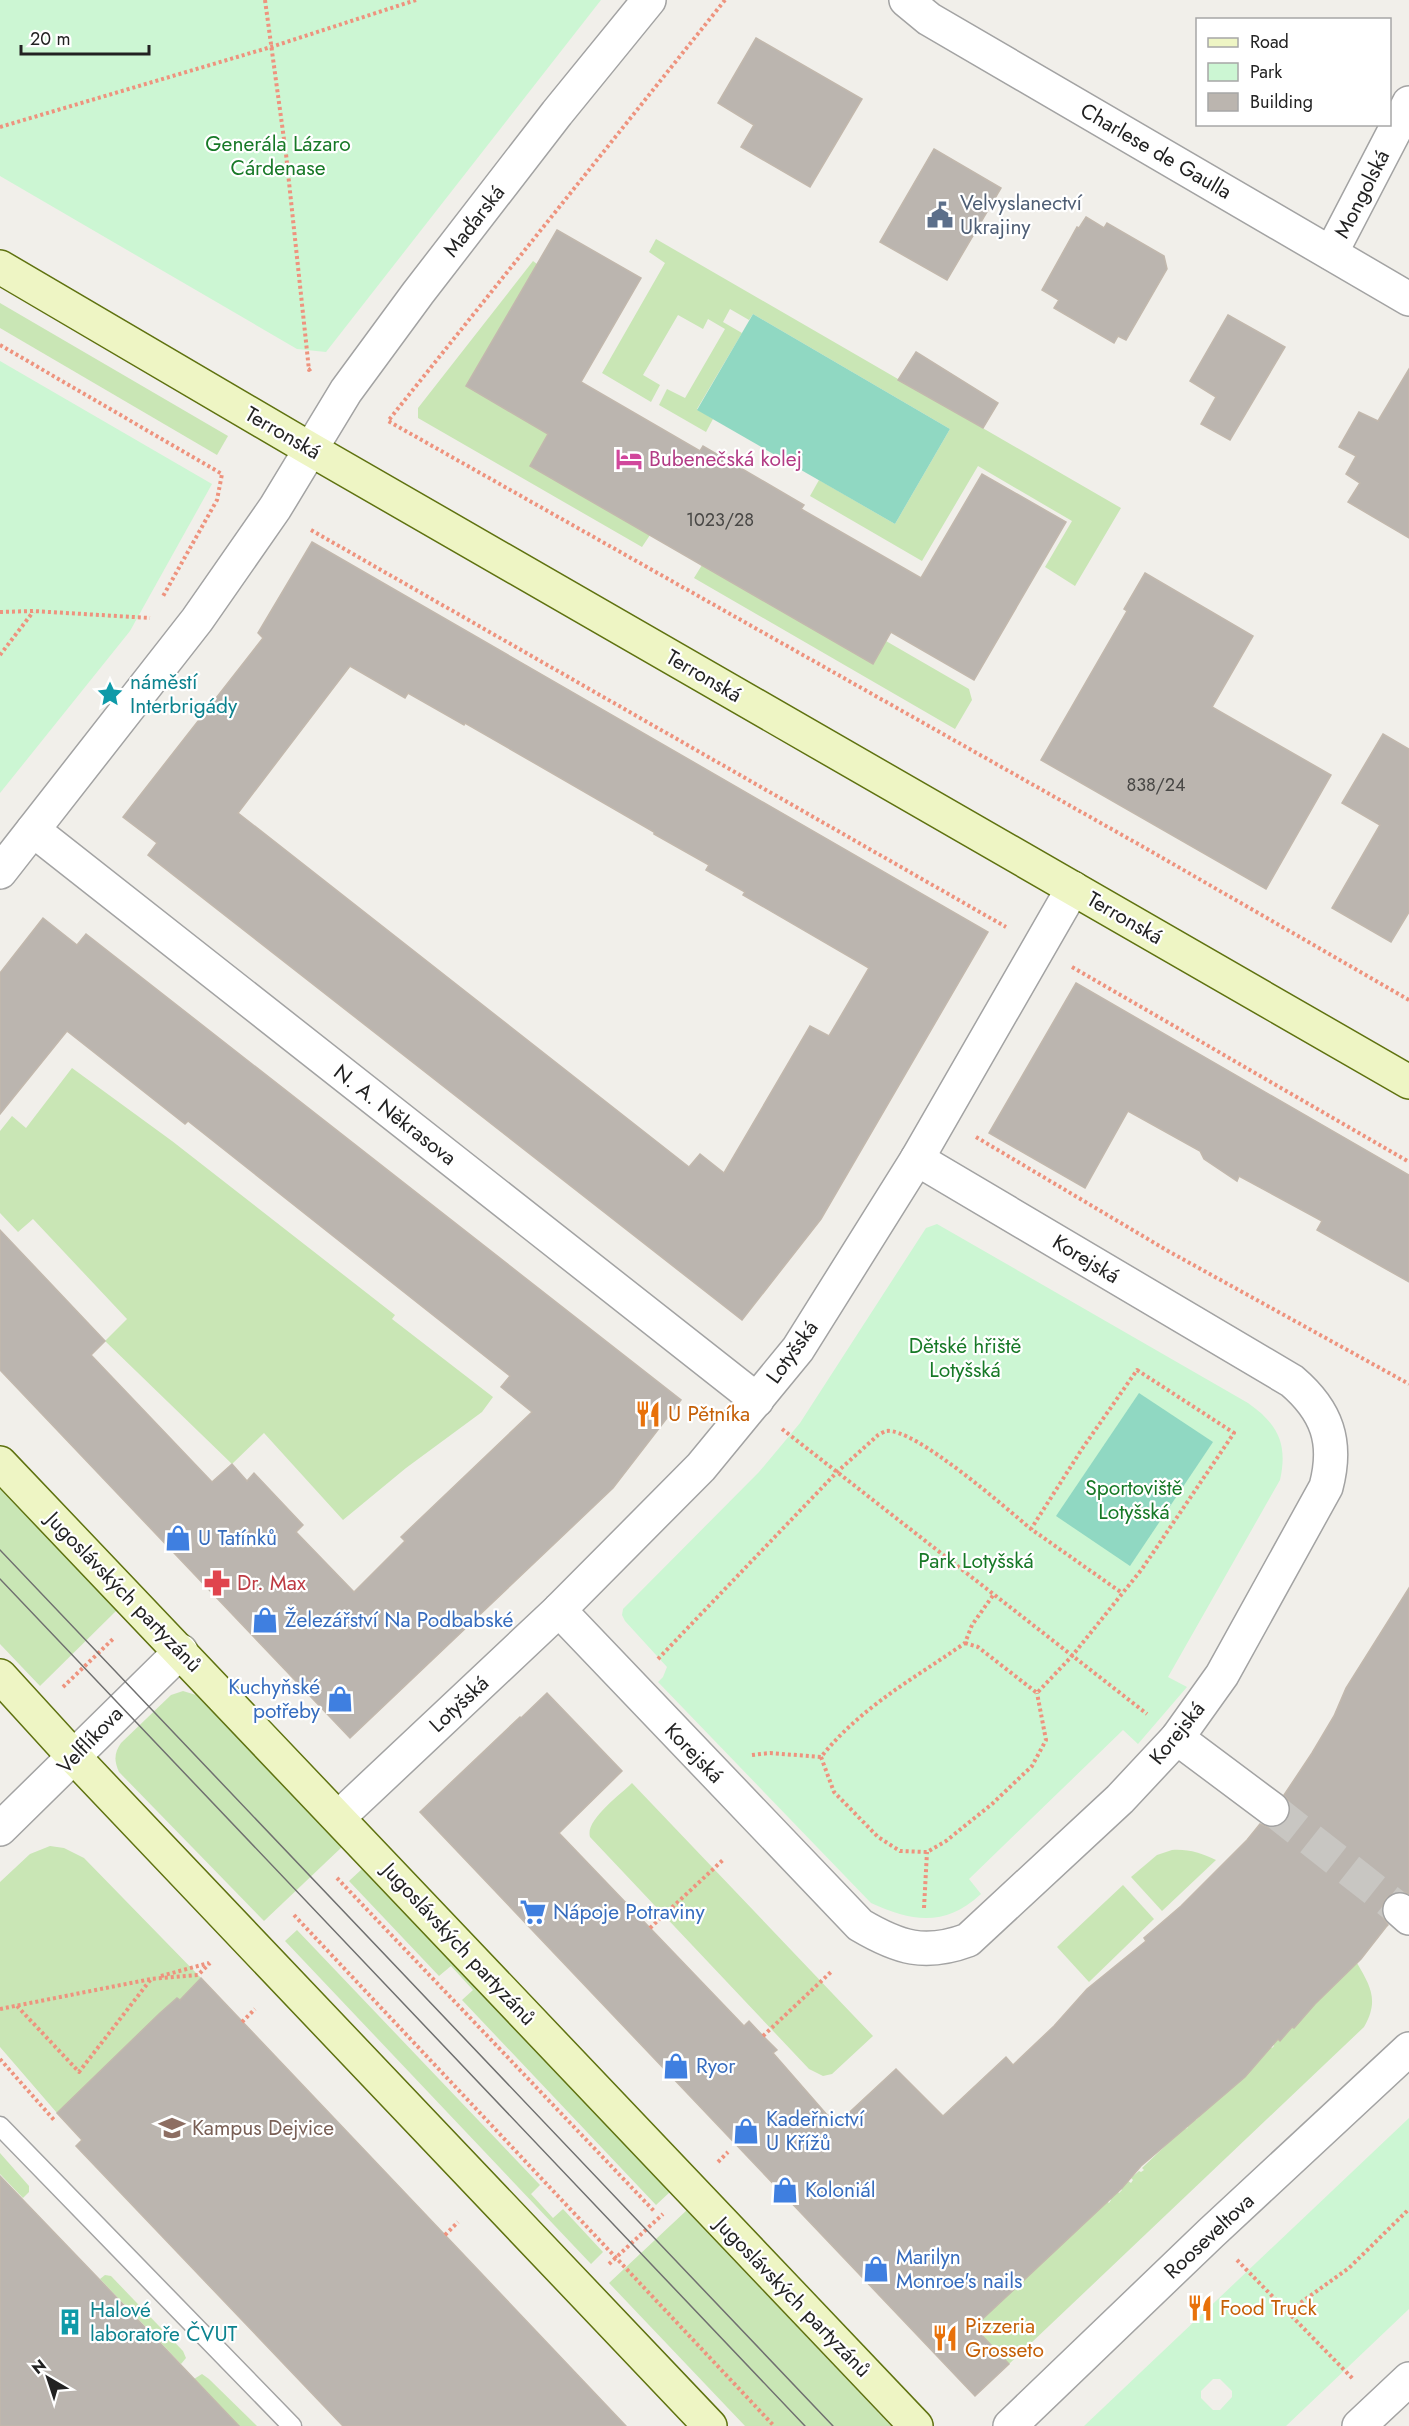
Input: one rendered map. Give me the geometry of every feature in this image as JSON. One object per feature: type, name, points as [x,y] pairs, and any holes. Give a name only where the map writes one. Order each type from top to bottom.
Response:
[{"type":"main road","name":"Terronská","points":[[0,267],[310,449],[1409,1082]]},
{"type":"main road","name":"Jugoslávských partyzánů","points":[[0,1463],[916,2426]]},
{"type":"main road","points":[[0,1676],[74,1757],[710,2426]]},
{"type":"street","name":"Maďarská","points":[[310,449],[346,391],[418,293],[557,113],[649,0]]},
{"type":"street","name":"Charlese de Gaulla","points":[[906,0],[929,19],[1409,298]]},
{"type":"street","name":"Mongolská","points":[[1331,253],[1409,103]]},
{"type":"street","points":[[0,872],[197,620],[275,508],[310,449]]},
{"type":"street","name":"N. A. Někrasova","points":[[33,830],[757,1400]]},
{"type":"street","name":"Lotyšská","points":[[339,1817],[560,1610],[701,1467],[798,1349],[917,1159],[1073,888]]},
{"type":"street","name":"Korejská","points":[[560,1610],[860,1925],[888,1941],[921,1949],[968,1940],[1120,1799],[1178,1738],[1222,1675],[1326,1487],[1331,1468],[1331,1449],[1328,1430],[1320,1411],[1307,1394],[1292,1381],[917,1159]]},
{"type":"street","name":"Velflíkova","points":[[0,1829],[181,1651]]},
{"type":"street","points":[[1178,1738],[1272,1809]]},
{"type":"street","name":"Rooseveltova","points":[[1010,2426],[1211,2233],[1409,2049]]},
{"type":"street","points":[[1369,2416],[1409,2379]]},
{"type":"lane","points":[[0,2126],[292,2426]]},
{"type":"path","points":[[265,0],[286,154],[309,370]]},
{"type":"path","points":[[0,128],[271,47],[416,0]]},
{"type":"path","points":[[725,0],[388,421],[1409,1000]]},
{"type":"path","points":[[0,345],[222,474],[217,500],[156,608]]},
{"type":"path","points":[[311,530],[1006,927]]},
{"type":"path","points":[[0,655],[33,611]]},
{"type":"path","points":[[0,612],[33,611],[150,618],[143,627]]},
{"type":"path","points":[[1068,964],[1409,1162]]},
{"type":"path","points":[[974,1133],[976,1139],[1168,1251],[1409,1384]]},
{"type":"path","points":[[1031,1529],[1082,1449],[1137,1370],[1234,1433],[1174,1523],[1122,1593],[1072,1656],[1037,1693]]},
{"type":"path","points":[[781,1429],[1178,1738]]},
{"type":"path","points":[[631,1686],[836,1473],[878,1435],[886,1431],[897,1432],[915,1441],[953,1466],[1031,1529],[1122,1593]]},
{"type":"path","points":[[821,1757],[860,1715],[965,1643],[972,1625],[994,1594]]},
{"type":"path","points":[[821,1757],[834,1792],[878,1837],[900,1851],[927,1852],[946,1841],[1032,1766],[1046,1740],[1037,1693],[978,1647],[965,1643]]},
{"type":"path","points":[[62,1689],[106,1645]]},
{"type":"path","points":[[750,1756],[770,1753],[821,1757]]},
{"type":"path","points":[[927,1852],[922,1906],[956,1944]]},
{"type":"path","points":[[650,1928],[723,1859]]},
{"type":"path","points":[[337,1878],[651,2209]]},
{"type":"path","points":[[294,1915],[774,2426]]},
{"type":"path","points":[[0,2009],[151,1979],[210,1963],[198,1975],[151,1979],[79,2072],[17,2006]]},
{"type":"path","points":[[763,2036],[832,1971]]},
{"type":"path","points":[[242,2022],[255,2009]]},
{"type":"path","points":[[0,2059],[54,2121]]},
{"type":"path","points":[[582,2290],[728,2152]]},
{"type":"path","points":[[1286,2313],[1349,2268],[1409,2209]]},
{"type":"path","points":[[445,2235],[458,2222]]},
{"type":"path","points":[[1211,2233],[1286,2313],[1369,2416]]},
{"type":"green space","name":"Generála Lázaro Cárdenase","points":[[0,0],[601,0],[326,352],[297,349],[0,176]]},
{"type":"green space","points":[[656,239],[1121,508],[1075,586],[1045,567],[1072,521],[978,466],[922,561],[810,496],[819,480],[895,524],[950,429],[753,314],[749,320],[730,309],[723,322],[742,333],[697,409],[713,419],[706,432],[659,405],[667,389],[685,398],[725,329],[708,319],[703,329],[678,315],[643,375],[660,385],[651,402],[602,373],[665,263],[649,252]]},
{"type":"green space","points":[[533,261],[537,264],[466,386],[547,431],[546,433],[650,535],[642,547],[418,418],[418,408]]},
{"type":"green space","points":[[0,303],[228,436],[217,455],[0,328]]},
{"type":"green space","points":[[753,314],[950,429],[895,524],[697,410]]},
{"type":"green space","name":"náměstí Interbrigády","points":[[0,361],[212,484],[130,631],[0,793]]},
{"type":"green space","points":[[702,565],[873,663],[886,641],[969,689],[972,700],[955,729],[694,578]]},
{"type":"green space","points":[[72,1068],[172,1141],[395,1315],[392,1319],[493,1397],[482,1412],[406,1468],[343,1520],[264,1433],[232,1464],[105,1341],[127,1319],[33,1219],[18,1232],[0,1213],[0,1131],[12,1116],[26,1128]]},
{"type":"green space","name":"Park Lotyšská","points":[[937,1224],[1248,1403],[1273,1427],[1283,1456],[1280,1480],[1168,1677],[1187,1687],[1138,1744],[1123,1730],[969,1879],[981,1894],[955,1912],[928,1918],[901,1914],[871,1903],[658,1682],[667,1667],[622,1615],[623,1609],[759,1472],[800,1423],[926,1228]]},
{"type":"green space","name":"Sportoviště Lotyšská","points":[[1139,1393],[1213,1442],[1130,1566],[1056,1516]]},
{"type":"green space","points":[[0,1487],[117,1610],[40,1686],[0,1644]]},
{"type":"green space","points":[[183,1691],[196,1695],[343,1846],[264,1921],[117,1768],[116,1754],[121,1743],[171,1695]]},
{"type":"green space","points":[[632,1783],[873,2036],[832,2074],[823,2076],[809,2069],[590,1837],[590,1830],[598,1816]]},
{"type":"green space","points":[[50,1846],[64,1848],[84,1858],[201,1978],[57,2113],[0,2047],[0,1882],[30,1854]]},
{"type":"green space","points":[[1172,1850],[1195,1852],[1216,1860],[1162,1911],[1131,1877],[1157,1855]]},
{"type":"green space","points":[[362,1869],[670,2192],[656,2205],[462,2000],[473,1990],[451,1966],[439,1976],[349,1881]]},
{"type":"green space","points":[[1123,1885],[1154,1919],[1089,1982],[1057,1947]]},
{"type":"green space","points":[[297,1930],[540,2185],[531,2194],[553,2218],[563,2209],[603,2252],[591,2264],[285,1941]]},
{"type":"green space","points":[[1357,1963],[1366,1979],[1372,2002],[1369,2018],[1364,2027],[1009,2364],[973,2328],[1107,2201],[1109,2203],[1111,2200],[1109,2198],[1117,2191],[1119,2193],[1122,2190],[1120,2188],[1128,2181],[1131,2183],[1133,2180],[1131,2178],[1144,2170],[1142,2168],[1183,2129],[1188,2128],[1186,2126],[1194,2118],[1196,2120],[1199,2117],[1197,2115],[1205,2108],[1207,2110],[1262,2058],[1264,2055],[1262,2053],[1270,2046],[1272,2048],[1273,2044]]},
{"type":"green space","points":[[1409,2118],[1409,2309],[1286,2426],[1084,2426]],"holes":[[[1213,2379],[1220,2379],[1232,2391],[1232,2397],[1220,2410],[1213,2410],[1201,2398],[1201,2391]]]},
{"type":"green space","points":[[0,2153],[29,2186],[29,2192],[23,2198],[0,2174]]},
{"type":"green space","points":[[687,2210],[891,2426],[745,2426],[609,2283]]},
{"type":"green space","points":[[105,2275],[111,2276],[183,2351],[186,2358],[181,2364],[100,2279]]},
{"type":"green space","points":[[202,2374],[257,2426],[239,2426],[194,2379]]},
{"type":"building","points":[[756,38],[862,99],[810,187],[741,147],[754,125],[718,103]]},
{"type":"building","name":"Velvyslanectví Ukrajiny","points":[[934,149],[1001,188],[947,280],[880,242]]},
{"type":"building","points":[[1086,217],[1104,228],[1107,223],[1164,256],[1167,269],[1126,340],[1118,336],[1114,343],[1054,308],[1059,300],[1042,290],[1077,227],[1079,228]]},
{"type":"building","name":"Bubenečská kolej","points":[[557,230],[641,278],[581,382],[700,451],[703,446],[804,505],[801,509],[921,578],[982,474],[1066,522],[974,680],[891,632],[873,664],[530,466],[548,434],[466,386]]},
{"type":"building","points":[[1228,315],[1285,347],[1230,440],[1201,424],[1216,397],[1190,381]]},
{"type":"building","points":[[916,352],[998,403],[983,428],[898,380]]},
{"type":"building","points":[[1409,369],[1409,538],[1348,502],[1360,483],[1346,474],[1356,456],[1339,447],[1359,412],[1378,421]]},
{"type":"building","points":[[312,542],[988,932],[821,1219],[742,1320],[148,855],[157,843],[123,817],[263,638],[258,633]],"holes":[[[350,666],[405,698],[408,693],[464,725],[465,723],[654,832],[709,865],[706,870],[745,892],[743,895],[869,968],[829,1036],[810,1026],[724,1173],[700,1154],[689,1167],[238,813]]]},
{"type":"building","points":[[1145,573],[1253,636],[1212,707],[1331,775],[1266,889],[1041,760],[1127,611],[1124,609]]},
{"type":"building","points":[[1383,734],[1409,749],[1409,912],[1391,942],[1332,908],[1380,825],[1342,803]]},
{"type":"building","points":[[43,918],[77,945],[86,934],[681,1400],[613,1488],[350,1738],[0,1370],[0,1230],[105,1341],[91,1355],[212,1482],[232,1464],[247,1481],[254,1473],[303,1525],[296,1532],[354,1592],[405,1541],[401,1537],[532,1412],[501,1387],[510,1376],[188,1121],[185,1124],[67,1031],[0,1114],[0,973]]},
{"type":"building","points":[[1076,983],[1409,1175],[1409,1282],[1317,1230],[1322,1221],[1239,1176],[1237,1181],[1204,1159],[1200,1151],[1128,1111],[1085,1188],[989,1133]]},
{"type":"building","points":[[1409,1588],[1409,1894],[1395,1892],[1386,1898],[1382,1907],[1382,1916],[1388,1925],[1361,1959],[1294,2028],[1292,2027],[1280,2041],[1278,2039],[1245,2077],[1141,2166],[1122,2188],[974,2327],[1009,2364],[975,2396],[420,1812],[547,1693],[622,1771],[559,1833],[744,2026],[749,2021],[777,2050],[773,2053],[828,2116],[832,2113],[840,2121],[896,2069],[943,2116],[1006,2057],[1013,2065],[1054,2026],[1087,1989],[1146,1941],[1144,1938],[1181,1906],[1260,1824],[1270,1828],[1280,1826],[1287,1821],[1291,1811],[1289,1801],[1284,1795],[1312,1753],[1334,1716],[1346,1688]]},
{"type":"building","points":[[201,1978],[626,2426],[343,2426],[76,2146],[82,2140],[57,2113],[160,2013],[177,1998],[180,2000]]},
{"type":"building","name":"Halové laboratoře ČVUT","points":[[0,2176],[98,2278],[239,2426],[0,2426]]},
{"type":"tunnel","points":[[1272,1809],[1400,1910]]},
{"type":"tram line","points":[[0,1550],[833,2426]]},
{"type":"tram line","points":[[0,1579],[805,2426]]},
{"type":"place","name":"Velvyslanectví Ukrajiny","points":[[940,215]]},
{"type":"place","name":"Bubenečská kolej","points":[[629,459]]},
{"type":"place","name":"náměstí Interbrigády","points":[[110,694]]},
{"type":"place","name":"U Pětníka","points":[[648,1414]]},
{"type":"place","name":"U Tatínků","points":[[178,1538]]},
{"type":"place","name":"Dr. Max","points":[[217,1583]]},
{"type":"place","name":"Železářství Na Podbabské","points":[[265,1620]]},
{"type":"place","name":"Kuchyňské potřeby","points":[[340,1699]]},
{"type":"place","name":"Nápoje Potraviny","points":[[533,1912]]},
{"type":"place","name":"Ryor","points":[[676,2066]]},
{"type":"place","name":"Kampus Dejvice","points":[[172,2128]]},
{"type":"place","name":"Kadeřnictví U Křížů","points":[[746,2131]]},
{"type":"place","name":"Koloniál","points":[[785,2190]]},
{"type":"place","name":"Marilyn Monroe's nails","points":[[876,2269]]},
{"type":"place","name":"Food Truck","points":[[1200,2308]]},
{"type":"place","name":"Halové laboratoře ČVUT","points":[[70,2322]]},
{"type":"place","name":"Pizzeria Grosseto","points":[[945,2338]]},
{"type":"park label","name":"Dětské hřiště Lotyšská","points":[[965,1358]]}]
